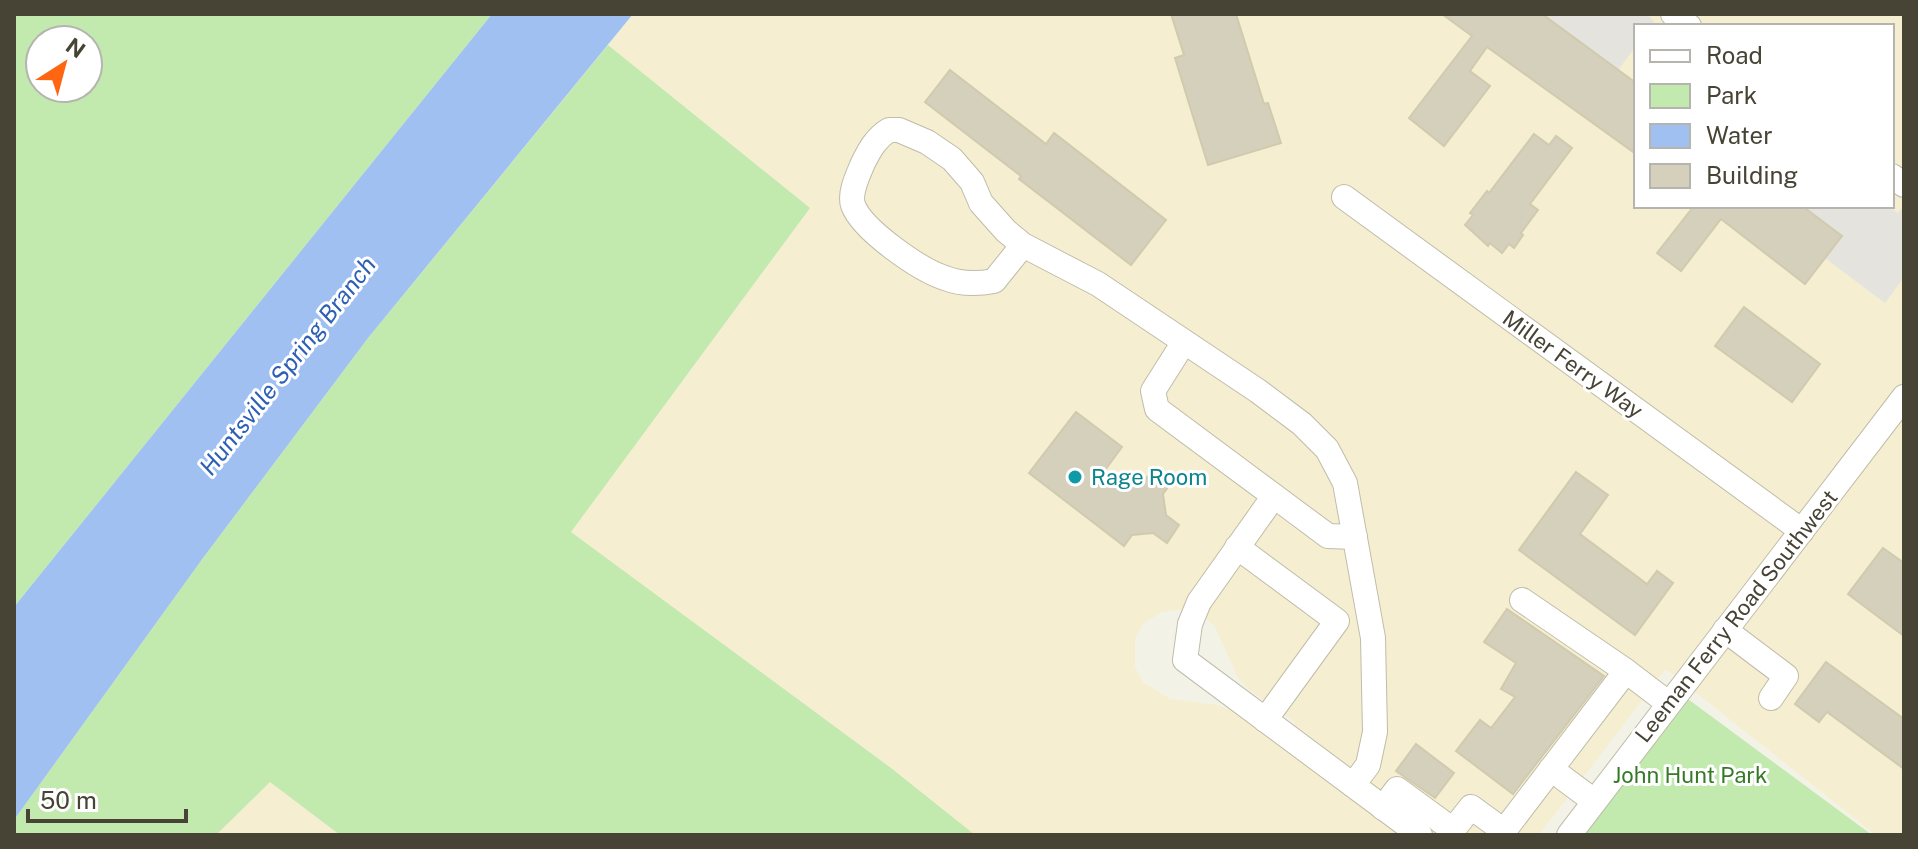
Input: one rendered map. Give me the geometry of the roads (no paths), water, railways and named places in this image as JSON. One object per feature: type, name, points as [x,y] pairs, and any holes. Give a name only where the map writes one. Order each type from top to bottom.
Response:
[{"type":"street","points":[[1023,245],[994,281],[977,284],[945,279],[920,265],[861,219],[852,202],[856,179],[871,146],[889,130],[899,130],[927,142],[952,159],[972,182],[981,203],[1023,245],[1098,284],[1291,416],[1327,449],[1345,483],[1373,638],[1375,732],[1368,765],[1353,785]]},
{"type":"street","name":"Miller Ferry Way","points":[[1344,197],[1802,531]]},
{"type":"street","points":[[1184,342],[1153,391],[1157,409],[1328,536],[1355,537]]},
{"type":"street","name":"Leeman Ferry Road Southwest","points":[[1569,835],[1904,397]]},
{"type":"street","points":[[1274,496],[1199,602],[1190,624],[1185,660],[1420,835]]},
{"type":"street","points":[[1237,547],[1337,621]]},
{"type":"street","points":[[1265,720],[1352,602],[1366,600]]},
{"type":"street","points":[[1522,600],[1668,703]]},
{"type":"street","points":[[1725,630],[1786,676],[1771,698]]},
{"type":"street","points":[[1383,808],[1397,789],[1451,833],[1471,807],[1504,831],[1626,671]]},
{"type":"street","points":[[1551,769],[1594,801]]},
{"type":"water","name":"Huntsville Spring Branch","points":[[492,14],[633,14],[368,338],[203,558],[14,820],[14,607]]},
{"type":"place","name":"Rage Room","points":[[1075,477]]},
{"type":"park label","name":"John Hunt Park","points":[[1690,775]]}]
